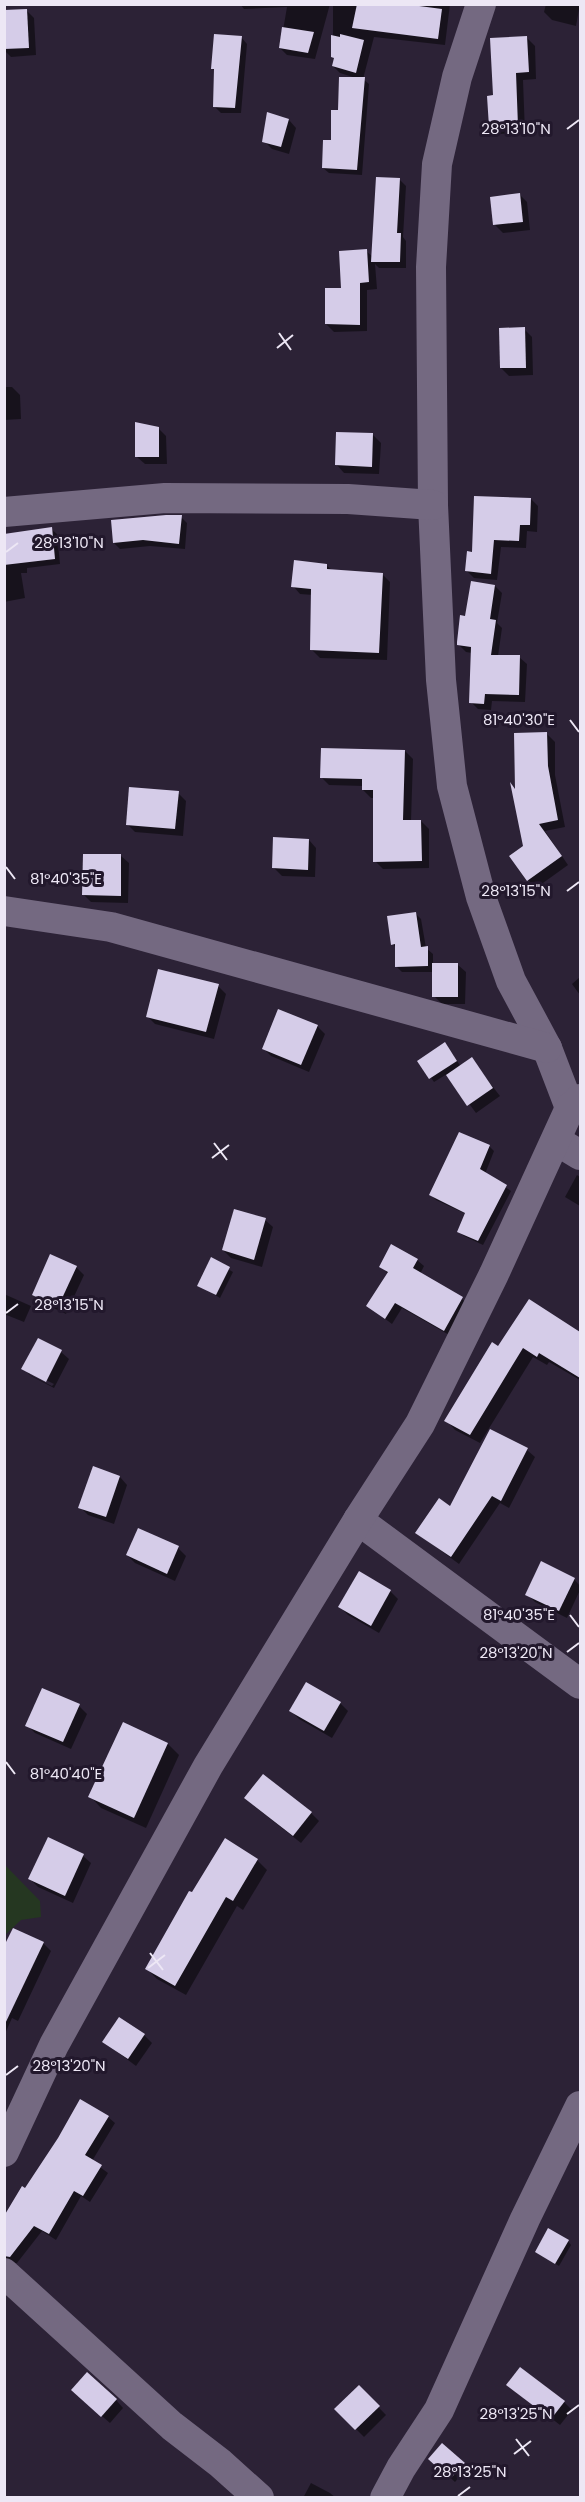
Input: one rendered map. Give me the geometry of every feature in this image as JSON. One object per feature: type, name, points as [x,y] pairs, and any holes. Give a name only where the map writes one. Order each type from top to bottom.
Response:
[{"type":"street","points":[[4,2152],[54,2045],[208,1766],[358,1520],[420,1424],[569,1148],[575,1103],[511,981],[481,897],[452,786],[441,680],[433,505],[431,267],[437,164],[457,77],[481,4]]},
{"type":"street","points":[[4,512],[165,498],[348,499],[433,505]]},
{"type":"street","points":[[4,911],[111,927],[547,1048]]},
{"type":"street","points":[[358,1520],[580,1684]]},
{"type":"street","points":[[385,2498],[401,2468],[439,2410],[525,2219],[580,2106]]},
{"type":"street","points":[[4,2273],[172,2426],[220,2463],[259,2498]]},
{"type":"green space","points":[[5,1865],[40,1901],[41,1917],[21,1920],[5,1935]]},
{"type":"building","points":[[357,4],[404,4],[442,9],[438,39],[352,28]]},
{"type":"building","points":[[27,9],[29,48],[4,49],[4,10]]},
{"type":"building","points":[[282,27],[314,32],[308,53],[279,48]]},
{"type":"building","points":[[214,34],[242,36],[235,108],[213,107],[214,69],[211,69]]},
{"type":"building","points":[[340,34],[364,40],[356,73],[332,66],[334,58],[331,57],[331,35],[340,37]]},
{"type":"building","points":[[527,36],[529,72],[516,73],[518,126],[489,127],[487,96],[493,95],[490,38]]},
{"type":"building","points":[[339,77],[365,77],[357,170],[322,168],[323,140],[331,140],[331,110],[338,110]]},
{"type":"building","points":[[267,112],[289,119],[281,147],[262,142]]},
{"type":"building","points":[[376,177],[400,178],[397,233],[401,233],[400,262],[371,262]]},
{"type":"building","points":[[520,193],[523,222],[493,225],[490,197]]},
{"type":"building","points":[[367,249],[369,282],[360,283],[360,325],[325,324],[325,288],[341,288],[339,251]]},
{"type":"building","points":[[525,327],[526,368],[500,368],[499,328]]},
{"type":"building","points":[[135,422],[159,427],[159,457],[135,457]]},
{"type":"building","points":[[336,432],[373,433],[372,467],[335,465]]},
{"type":"building","points":[[474,496],[531,498],[530,525],[520,525],[519,541],[494,540],[491,574],[465,571],[467,551],[472,552]]},
{"type":"building","points":[[182,515],[179,544],[143,540],[113,543],[111,520]]},
{"type":"building","points":[[52,527],[55,559],[4,565],[4,534]]},
{"type":"building","points":[[294,560],[327,564],[327,569],[383,573],[379,653],[310,650],[311,589],[291,587]]},
{"type":"building","points":[[471,581],[495,585],[490,619],[496,620],[491,655],[520,655],[519,695],[485,694],[484,704],[469,703],[471,647],[457,645],[457,642],[460,615],[465,616]]},
{"type":"building","points":[[547,732],[548,766],[558,820],[539,824],[562,856],[527,881],[509,856],[523,846],[510,782],[515,789],[514,733]]},
{"type":"building","points":[[321,748],[405,750],[403,820],[421,820],[422,861],[373,862],[373,790],[362,790],[362,779],[320,778]]},
{"type":"building","points":[[129,787],[179,791],[175,829],[126,825]]},
{"type":"building","points":[[273,837],[309,839],[308,870],[272,868]]},
{"type":"building","points":[[83,854],[121,854],[121,896],[82,895]]},
{"type":"building","points":[[416,912],[421,947],[428,946],[428,966],[395,967],[395,944],[391,945],[387,916]]},
{"type":"building","points":[[432,963],[458,963],[458,997],[432,997]]},
{"type":"building","points":[[158,969],[219,984],[206,1032],[146,1017]]},
{"type":"building","points":[[278,1009],[318,1025],[301,1065],[262,1049]]},
{"type":"building","points":[[445,1042],[457,1061],[429,1079],[417,1061]]},
{"type":"building","points":[[472,1057],[493,1088],[467,1106],[446,1075]]},
{"type":"building","points":[[459,1132],[490,1145],[480,1169],[507,1185],[478,1241],[457,1232],[465,1213],[429,1195]]},
{"type":"building","points":[[234,1209],[266,1218],[254,1260],[222,1250]]},
{"type":"building","points":[[391,1244],[418,1259],[413,1268],[463,1297],[444,1331],[395,1303],[385,1319],[366,1306],[388,1272],[379,1267]]},
{"type":"building","points":[[50,1254],[77,1266],[58,1307],[32,1295]]},
{"type":"building","points":[[211,1257],[230,1267],[216,1295],[197,1286]]},
{"type":"building","points":[[529,1299],[580,1332],[580,1378],[539,1353],[537,1357],[523,1348],[470,1435],[444,1421],[492,1342],[498,1346]]},
{"type":"building","points":[[38,1338],[62,1350],[46,1382],[21,1369]]},
{"type":"building","points":[[490,1429],[528,1448],[501,1501],[492,1496],[451,1557],[415,1533],[439,1498],[450,1506]]},
{"type":"building","points":[[93,1466],[120,1476],[106,1517],[78,1508]]},
{"type":"building","points":[[138,1528],[179,1546],[167,1574],[126,1555]]},
{"type":"building","points":[[541,1561],[575,1578],[559,1611],[525,1595]]},
{"type":"building","points":[[359,1571],[391,1590],[371,1626],[338,1607]]},
{"type":"building","points":[[306,1682],[341,1702],[324,1731],[289,1711]]},
{"type":"building","points":[[42,1688],[80,1704],[63,1742],[25,1726]]},
{"type":"building","points":[[123,1722],[168,1743],[134,1818],[88,1797]]},
{"type":"building","points":[[263,1774],[312,1812],[293,1836],[244,1798]]},
{"type":"building","points":[[48,1837],[84,1854],[65,1896],[28,1879]]},
{"type":"building","points":[[225,1838],[258,1859],[233,1901],[226,1897],[175,1986],[145,1969],[189,1891],[192,1892]]},
{"type":"building","points":[[13,1928],[44,1942],[4,2026],[4,1946]]},
{"type":"building","points":[[119,2017],[145,2034],[128,2059],[102,2042]]},
{"type":"building","points":[[80,2099],[109,2116],[85,2155],[102,2165],[83,2196],[74,2191],[49,2234],[34,2226],[10,2257],[4,2256],[4,2216],[22,2186],[25,2188],[58,2138]]},
{"type":"building","points":[[548,2228],[569,2240],[555,2264],[535,2252]]},
{"type":"building","points":[[520,2367],[565,2401],[551,2419],[506,2385]]},
{"type":"building","points":[[87,2372],[117,2399],[101,2417],[71,2390]]},
{"type":"building","points":[[359,2385],[380,2406],[355,2430],[334,2409]]},
{"type":"building","points":[[442,2443],[465,2463],[450,2479],[428,2459]]}]
